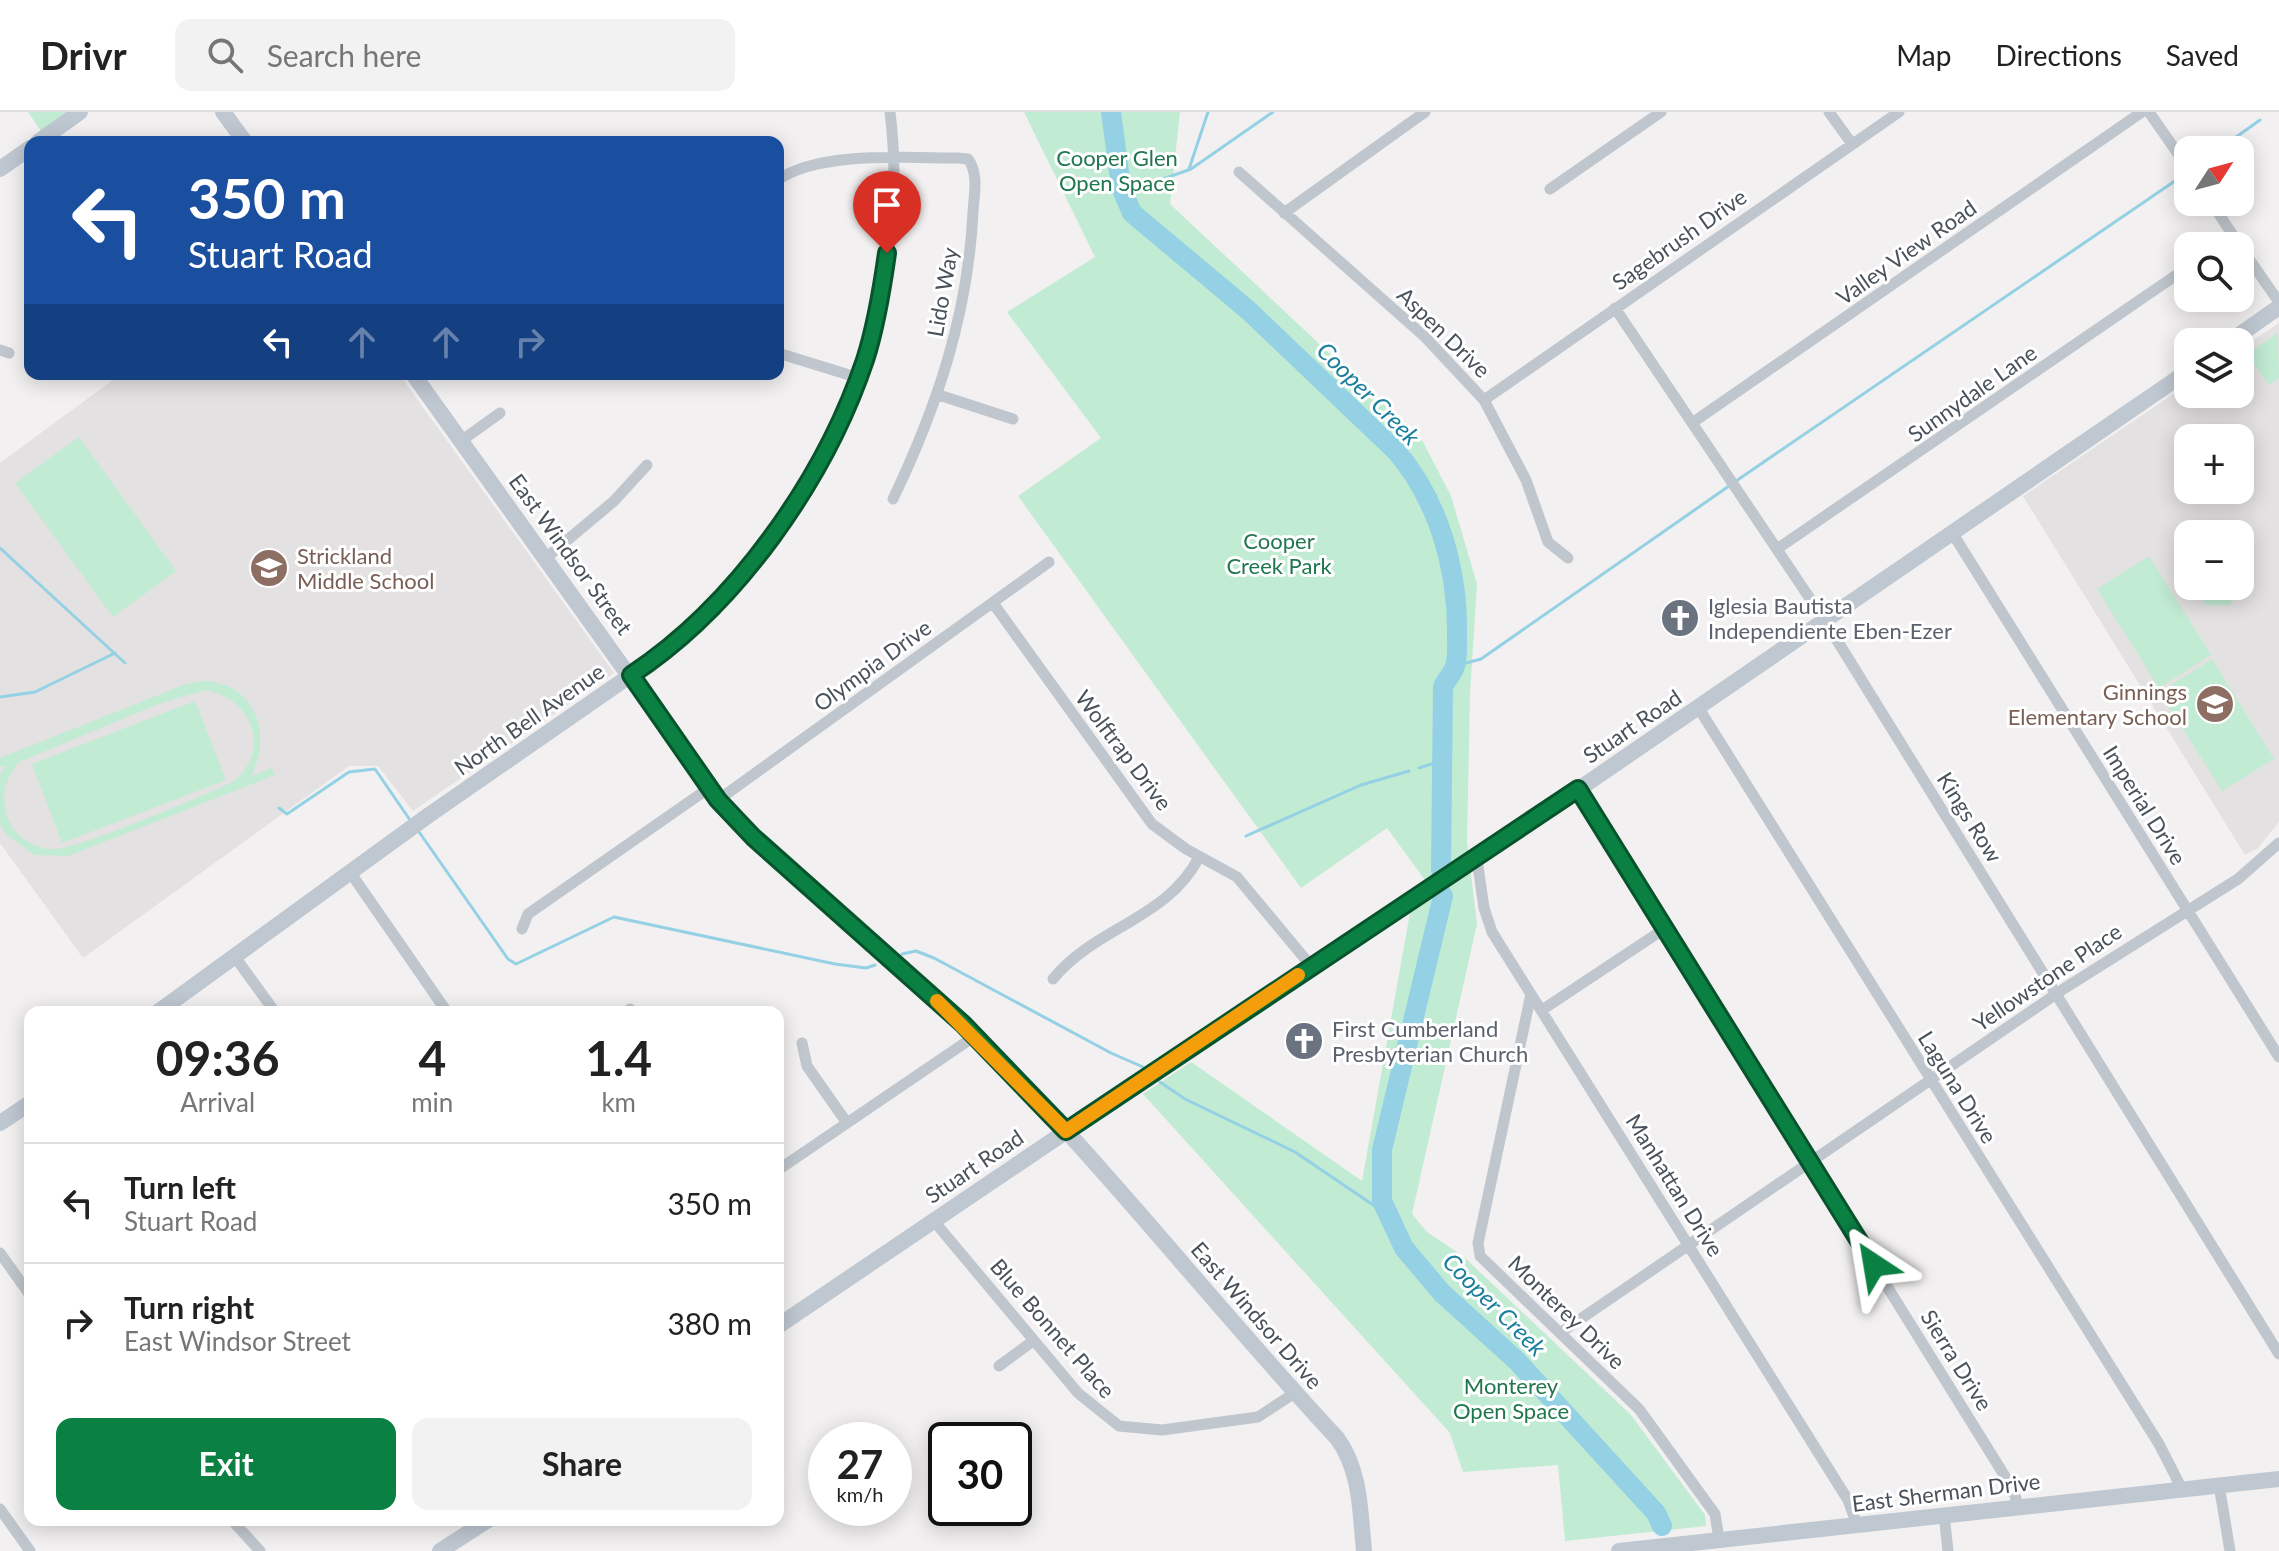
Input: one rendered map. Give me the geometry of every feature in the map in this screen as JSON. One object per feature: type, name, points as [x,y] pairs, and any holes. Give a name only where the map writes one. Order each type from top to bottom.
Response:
[{"type":"street","points":[[46,136],[80,112]]},
{"type":"street","points":[[223,112],[241,136]]},
{"type":"street","name":"North Bell Avenue","points":[[166,1006],[428,816],[672,647],[772,536],[833,439],[859,378],[879,305],[887,253],[892,160],[890,112]]},
{"type":"street","points":[[1284,213],[1425,112]]},
{"type":"street","points":[[1550,189],[1661,112]]},
{"type":"street","points":[[1829,112],[1852,144]]},
{"type":"street","name":"Sagebrush Drive","points":[[1484,400],[1899,112]]},
{"type":"street","name":"Valley View Road","points":[[1692,423],[2142,112]]},
{"type":"street","points":[[2149,112],[2174,148]]},
{"type":"street","points":[[0,169],[24,152]]},
{"type":"street","name":"Lido Way","points":[[892,160],[968,159],[975,169],[972,234],[961,313],[939,395],[893,499]]},
{"type":"street","points":[[784,176],[795,168],[811,164],[892,160]]},
{"type":"street","name":"Aspen Drive","points":[[1239,172],[1425,337],[1484,400],[1526,480],[1548,542],[1568,558]]},
{"type":"street","points":[[2247,328],[2279,304],[2254,267]]},
{"type":"street","name":"Sunnydale Lane","points":[[1777,549],[2174,277]]},
{"type":"street","name":"Kings Row","points":[[1615,308],[1825,621],[2279,1354]]},
{"type":"street","points":[[784,355],[859,378]]},
{"type":"street","name":"East Windsor Street","points":[[417,380],[714,794],[753,837],[975,1036],[1066,1131]]},
{"type":"street","name":"Stuart Road","points":[[784,1322],[1311,966],[1477,859],[2174,381]]},
{"type":"street","points":[[939,395],[1013,419]]},
{"type":"street","points":[[461,441],[500,413]]},
{"type":"street","points":[[546,558],[587,527],[647,465]]},
{"type":"street","name":"Imperial Drive","points":[[1953,534],[2188,910],[2275,1041],[2279,1057]]},
{"type":"street","name":"Olympia Drive","points":[[522,929],[528,914],[714,794],[1049,562]]},
{"type":"street","name":"Wolftrap Drive","points":[[993,603],[1152,824],[1199,857],[1237,877],[1311,966]]},
{"type":"street","name":"Laguna Drive","points":[[1698,707],[2151,1432],[2182,1489]]},
{"type":"street","name":"Sierra Drive","points":[[1578,789],[2011,1486],[2019,1506]]},
{"type":"street","name":"Yellowstone Place","points":[[1560,1333],[2055,996],[2253,868],[2279,843]]},
{"type":"street","points":[[1053,979],[1077,952],[1148,912],[1178,889],[1189,877],[1199,857]]},
{"type":"street","name":"Manhattan Drive","points":[[1477,859],[1484,908],[1492,932],[1848,1500],[1857,1525]]},
{"type":"street","points":[[350,872],[443,1006]]},
{"type":"street","points":[[1542,1010],[1664,929]]},
{"type":"street","points":[[235,957],[271,1006]]},
{"type":"street","name":"Monterey Drive","points":[[1531,994],[1478,1243],[1480,1256],[1639,1409],[1715,1514],[1719,1539]]},
{"type":"street","points":[[784,1166],[975,1036]]},
{"type":"street","points":[[802,1043],[807,1066],[847,1123]]},
{"type":"street","points":[[0,1123],[24,1107]]},
{"type":"street","name":"East Windsor Drive","points":[[1066,1131],[1347,1452],[1357,1478],[1364,1551]]},
{"type":"street","name":"Blue Bonnet Place","points":[[933,1220],[1078,1393],[1119,1426],[1162,1430],[1258,1417],[1296,1392]]},
{"type":"street","points":[[0,1253],[24,1287]]},
{"type":"street","points":[[999,1366],[1033,1341]]},
{"type":"street","name":"East Sherman Drive","points":[[1619,1551],[2279,1479]]},
{"type":"street","points":[[2219,1485],[2230,1551]]},
{"type":"street","points":[[0,1509],[30,1551]]},
{"type":"street","points":[[1944,1514],[1948,1551]]},
{"type":"street","points":[[237,1526],[260,1551]]},
{"type":"street","points":[[440,1551],[479,1526]]},
{"type":"shaded area","name":"Ginnings Elementary School","points":[[2279,323],[2279,822],[2257,849],[2245,855],[2023,496],[2174,394],[2174,408],[2254,408],[2254,340]]},
{"type":"shaded area","name":"Strickland Middle School","points":[[113,380],[403,380],[614,673],[413,811],[378,766],[349,766],[83,958],[0,843],[0,463]]},
{"type":"green space","points":[[28,112],[67,112],[41,131]]},
{"type":"green space","name":"Cooper Creek Park","points":[[1024,112],[1180,112],[1170,204],[1422,440],[1451,496],[1477,584],[1470,693],[1467,842],[1477,924],[1412,1214],[1427,1232],[1464,1257],[1631,1415],[1705,1515],[1706,1526],[1565,1541],[1558,1465],[1463,1472],[1450,1433],[1143,1094],[1191,1062],[1362,1181],[1410,913],[1425,880],[1387,828],[1301,888],[1018,496],[1101,438],[1007,312],[1095,257]]},
{"type":"green space","points":[[2278,332],[2279,378],[2269,385],[2254,365],[2254,350]]},
{"type":"green space","points":[[79,437],[176,571],[113,617],[15,483]]},
{"type":"green space","points":[[2149,556],[2211,655],[2159,688],[2097,589]]},
{"type":"green space","points":[[2204,600],[2233,600],[2230,605],[2205,605]]},
{"type":"green space","points":[[2212,659],[2274,759],[2222,791],[2160,692]]},
{"type":"green space","points":[[203,681],[221,684],[236,690],[247,700],[255,713],[260,744],[251,776],[272,768],[275,775],[68,856],[34,855],[6,834],[0,824],[0,775],[5,766],[0,767],[0,758],[186,684]],"holes":[[[206,690],[222,695],[246,715],[254,743],[244,771],[231,783],[139,822],[65,847],[51,849],[31,844],[11,825],[4,796],[10,775],[19,762],[161,703]]]},
{"type":"green space","points":[[195,701],[226,780],[62,843],[32,764]]},
{"type":"waterway","name":"Cooper Creek","points":[[1111,112],[1121,187],[1132,213],[1248,310],[1396,451],[1424,492],[1434,514],[1443,537],[1454,586],[1457,635],[1456,662],[1443,687],[1441,870]]},
{"type":"waterway","points":[[1189,169],[1208,112]]},
{"type":"waterway","points":[[1126,202],[1146,185],[1191,169],[1273,112]]},
{"type":"waterway","points":[[2238,136],[2260,120]]},
{"type":"waterway","points":[[1736,481],[2174,182]]},
{"type":"waterway","points":[[1455,666],[1481,659],[1729,486]]},
{"type":"waterway","points":[[0,548],[125,663]]},
{"type":"waterway","points":[[0,697],[35,692],[115,653]]},
{"type":"waterway","points":[[1419,768],[1441,761]]},
{"type":"waterway","points":[[279,808],[287,814],[349,772],[375,769],[410,820]]},
{"type":"waterway","points":[[1246,836],[1361,785],[1409,771]]},
{"type":"waterway","points":[[417,829],[508,959],[516,964],[614,917],[835,964],[866,968],[875,965]]},
{"type":"waterway","name":"Cooper Creek","points":[[1443,896],[1382,1150],[1382,1201],[1404,1248],[1442,1293],[1517,1361],[1656,1513],[1662,1526]]},
{"type":"waterway","points":[[902,954],[916,951],[934,958],[1143,1067]]},
{"type":"waterway","points":[[1160,1082],[1185,1099],[1295,1152],[1385,1213]]},
{"type":"slow traffic","points":[[937,1001],[1066,1131],[1298,975]]},
{"type":"place","name":"Strickland Middle School","points":[[269,568]]},
{"type":"place","name":"Iglesia Bautista Independiente Eben-Ezer","points":[[1680,618]]},
{"type":"place","name":"Ginnings Elementary School","points":[[2215,704]]},
{"type":"place","name":"First Cumberland Presbyterian Church","points":[[1304,1041]]},
{"type":"route","points":[[887,253],[879,305],[859,378],[833,439],[789,513],[755,557],[672,647],[631,675],[718,800],[753,837],[963,1024],[1066,1131],[1578,789],[1874,1265]]},
{"type":"park label","name":"Cooper Glen Open Space","points":[[1117,170]]},
{"type":"park label","name":"Monterey Open Space","points":[[1511,1398]]}]
